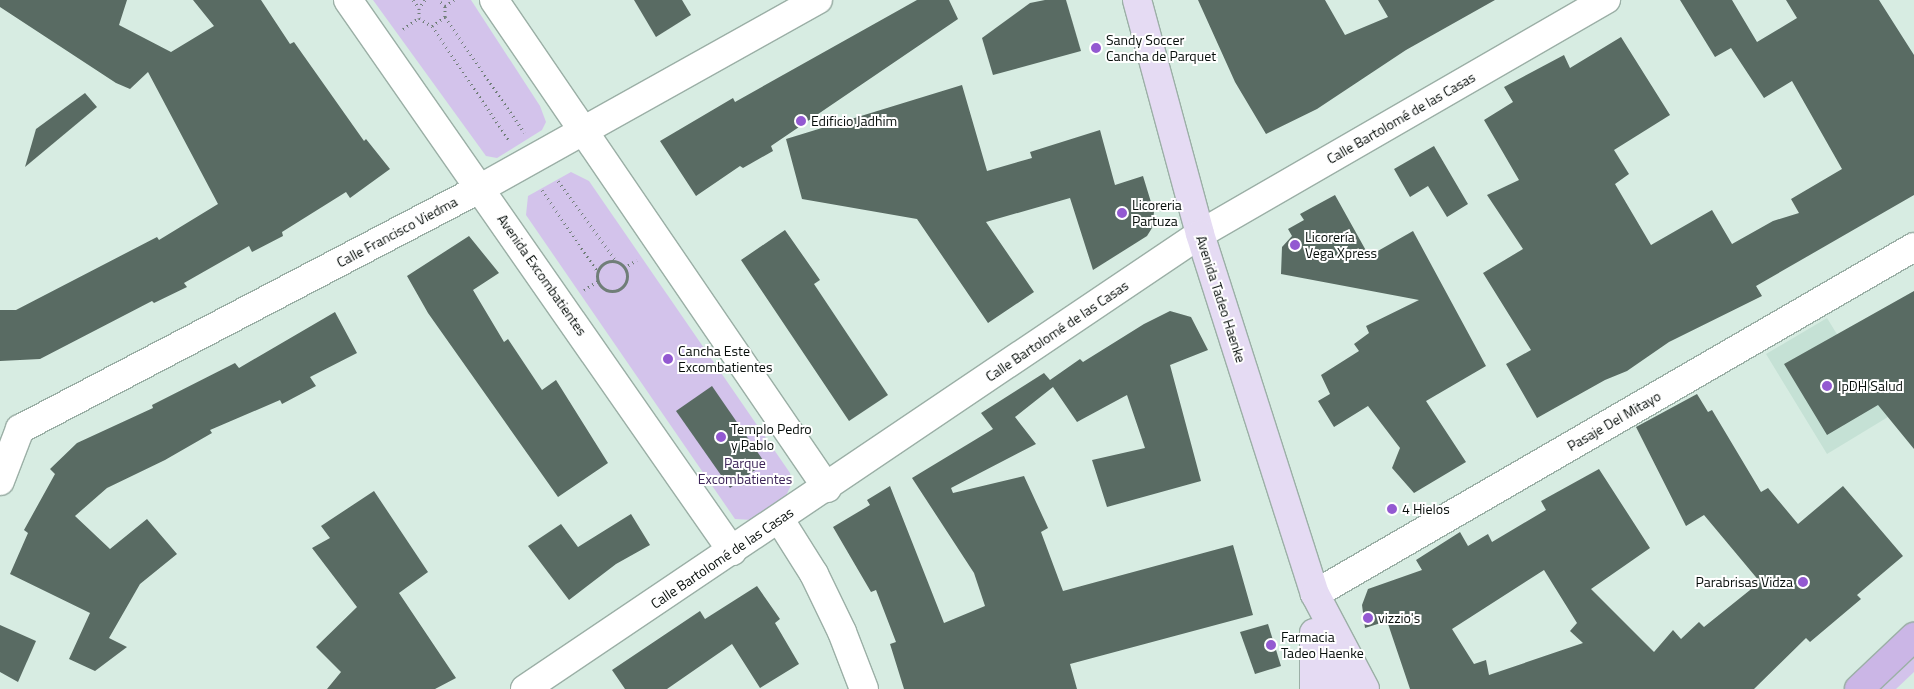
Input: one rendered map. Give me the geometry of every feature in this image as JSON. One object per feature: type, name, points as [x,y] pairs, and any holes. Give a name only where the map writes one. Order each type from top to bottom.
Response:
[{"type":"main road","name":"Avenida Tadeo Haenke","points":[[1137,0],[1200,234],[1315,594],[1365,689]]},
{"type":"main road","name":"Avenida Tadeo Haenke","points":[[1314,689],[1315,594]]},
{"type":"main road","points":[[1315,594],[1339,689]]},
{"type":"main road","points":[[1859,689],[1914,637]]},
{"type":"street","name":"Avenida Excombatientes","points":[[348,0],[482,188],[732,552]]},
{"type":"street","points":[[494,0],[827,488]]},
{"type":"street","name":"Calle Bartolomé de las Casas","points":[[525,689],[780,520],[1200,234],[1606,0]]},
{"type":"street","name":"Calle Francisco Viedma","points":[[0,481],[10,425],[482,188],[814,1]]},
{"type":"street","name":"Pasaje Del Mitayo","points":[[1315,594],[1914,247]]},
{"type":"street","points":[[780,520],[814,574],[842,632],[864,689]]},
{"type":"path","points":[[413,0],[419,8],[419,18]]},
{"type":"path","points":[[419,8],[425,0]]},
{"type":"path","points":[[438,0],[445,6],[445,17],[526,135]]},
{"type":"path","points":[[445,6],[454,0]]},
{"type":"path","points":[[432,26],[445,17]]},
{"type":"path","points":[[419,18],[432,26],[511,144]]},
{"type":"path","points":[[401,30],[419,18]]},
{"type":"path","points":[[395,23],[406,38]]},
{"type":"path","points":[[504,147],[530,132]]},
{"type":"path","points":[[558,181],[617,262],[624,268],[626,282],[619,288],[610,290],[598,281]]},
{"type":"path","points":[[542,190],[598,272]]},
{"type":"path","points":[[624,268],[639,259]]},
{"type":"path","points":[[598,281],[598,272],[603,264],[617,262]]},
{"type":"path","points":[[584,290],[598,281]]},
{"type":"shaded area","name":"IpDH Salud","points":[[1827,318],[1888,417],[1827,454],[1766,354]]},
{"type":"green space","points":[[373,0],[471,0],[540,106],[546,122],[542,130],[497,158],[486,156]]},
{"type":"green space","name":"Parque Excombatientes","points":[[571,172],[589,181],[790,473],[792,483],[784,500],[753,520],[735,519],[526,215],[528,196]]},
{"type":"green space","points":[[1914,658],[1914,672],[1896,689],[1881,689]]},
{"type":"building","points":[[0,0],[127,0],[119,25],[171,52],[214,26],[193,0],[261,0],[290,44],[294,42],[364,141],[366,139],[390,169],[350,198],[346,192],[282,232],[283,236],[252,252],[249,246],[184,283],[187,287],[154,303],[152,301],[40,359],[0,361],[0,310],[16,310],[157,237],[159,240],[218,204],[148,72],[130,89],[116,83],[0,7]]},
{"type":"building","points":[[634,0],[682,0],[691,15],[656,37]]},
{"type":"building","points":[[917,0],[949,0],[958,19],[771,146],[773,151],[743,168],[740,166],[696,196],[660,141],[733,98],[735,102]]},
{"type":"building","points":[[1045,0],[1066,0],[1081,51],[993,75],[982,38],[1030,3]]},
{"type":"building","points":[[1198,0],[1325,0],[1345,35],[1388,17],[1378,0],[1495,0],[1406,50],[1317,109],[1266,134],[1235,82]]},
{"type":"building","points":[[1680,0],[1732,0],[1757,42],[1797,18],[1786,0],[1879,0],[1914,55],[1914,195],[1756,286],[1762,296],[1669,342],[1627,371],[1605,380],[1537,418],[1506,364],[1531,350],[1483,273],[1523,249],[1487,195],[1519,180],[1484,120],[1513,102],[1504,87],[1564,55],[1570,68],[1621,37],[1670,115],[1614,150],[1629,174],[1615,184],[1651,245],[1712,210],[1732,244],[1773,221],[1799,213],[1791,199],[1842,169],[1792,81],[1764,98],[1731,48],[1715,57]]},
{"type":"building","points":[[962,85],[987,171],[1032,158],[1030,152],[1100,130],[1115,185],[1143,176],[1154,212],[1152,228],[1147,236],[1093,270],[1070,198],[986,222],[1034,292],[988,323],[917,219],[802,199],[786,139]]},
{"type":"building","points":[[85,93],[97,107],[25,167],[36,129]]},
{"type":"building","points":[[1434,146],[1468,204],[1447,217],[1428,186],[1410,197],[1394,169]]},
{"type":"building","points":[[1335,195],[1369,256],[1413,231],[1486,366],[1426,401],[1466,462],[1414,493],[1392,468],[1400,448],[1368,406],[1334,427],[1318,401],[1330,394],[1321,375],[1359,351],[1354,344],[1369,333],[1366,326],[1419,300],[1281,274],[1282,247],[1292,236],[1288,229],[1304,220],[1300,214]]},
{"type":"building","points":[[785,230],[820,280],[814,284],[888,395],[849,421],[741,260]]},
{"type":"building","points":[[469,236],[499,273],[473,290],[504,342],[508,339],[542,390],[556,380],[608,463],[558,497],[428,313],[407,276]]},
{"type":"building","points":[[1914,291],[1914,449],[1878,405],[1827,435],[1784,364]]},
{"type":"building","points":[[1170,311],[1191,317],[1208,350],[1170,365],[1201,481],[1107,507],[1092,460],[1145,448],[1127,395],[1077,422],[1053,387],[1015,417],[1036,444],[951,488],[953,493],[1024,476],[1048,528],[1041,532],[1063,591],[1233,545],[1253,615],[1070,664],[1077,689],[904,689],[890,644],[896,642],[876,590],[871,592],[833,527],[870,505],[867,500],[890,486],[944,623],[985,606],[974,573],[912,478],[993,429],[981,413],[1044,373],[1050,380],[1080,359],[1083,362],[1144,324]]},
{"type":"building","points":[[335,312],[357,353],[310,377],[316,386],[282,404],[280,400],[210,430],[212,433],[165,460],[107,488],[75,516],[110,549],[147,519],[177,554],[140,584],[109,638],[127,647],[95,671],[69,659],[90,613],[10,574],[28,533],[24,530],[55,474],[50,469],[77,443],[153,408],[152,405],[235,363],[239,368]]},
{"type":"building","name":"Templo Pedro y Pablo","points":[[712,386],[765,463],[730,488],[676,411]]},
{"type":"building","points":[[1697,394],[1708,412],[1712,410],[1761,492],[1768,488],[1798,524],[1843,486],[1903,556],[1857,595],[1861,599],[1810,642],[1806,638],[1754,689],[1410,689],[1387,621],[1365,628],[1362,605],[1368,589],[1422,570],[1416,560],[1460,532],[1468,546],[1488,534],[1492,542],[1546,510],[1541,501],[1599,469],[1650,548],[1591,589],[1654,652],[1673,630],[1681,639],[1699,622],[1704,627],[1760,582],[1704,515],[1686,526],[1636,427]],"holes":[[[1544,570],[1577,623],[1570,631],[1583,643],[1489,675],[1486,660],[1474,664],[1452,629]]]},
{"type":"building","points":[[374,491],[428,572],[399,593],[456,678],[435,689],[327,689],[341,672],[316,647],[357,607],[312,548],[330,538],[321,526]]},
{"type":"building","points":[[631,514],[650,545],[616,564],[569,600],[528,546],[561,524],[578,547]]},
{"type":"building","points":[[757,586],[780,619],[775,623],[799,664],[760,688],[732,644],[667,689],[625,689],[612,670],[700,611],[705,619]]},
{"type":"building","points":[[1268,624],[1281,666],[1255,674],[1240,632]]},
{"type":"building","points":[[0,625],[36,641],[18,682],[0,672]]},
{"type":"place","name":"Sandy Soccer Cancha de Parquet","points":[[1096,48]]},
{"type":"place","name":"Edificio Jadhim","points":[[801,121]]},
{"type":"place","name":"Licoreria Partuza","points":[[1122,213]]},
{"type":"place","name":"Licorería Vega Xpress","points":[[1295,245]]},
{"type":"place","name":"Cancha Este Excombatientes","points":[[668,359]]},
{"type":"place","name":"IpDH Salud","points":[[1827,386]]},
{"type":"place","name":"Templo Pedro y Pablo","points":[[721,437]]},
{"type":"place","name":"4 Hielos","points":[[1392,509]]},
{"type":"place","name":"Parabrisas Vidza","points":[[1803,582]]},
{"type":"place","name":"vizzio's","points":[[1368,618]]},
{"type":"place","name":"Farmacia Tadeo Haenke","points":[[1271,645]]}]
